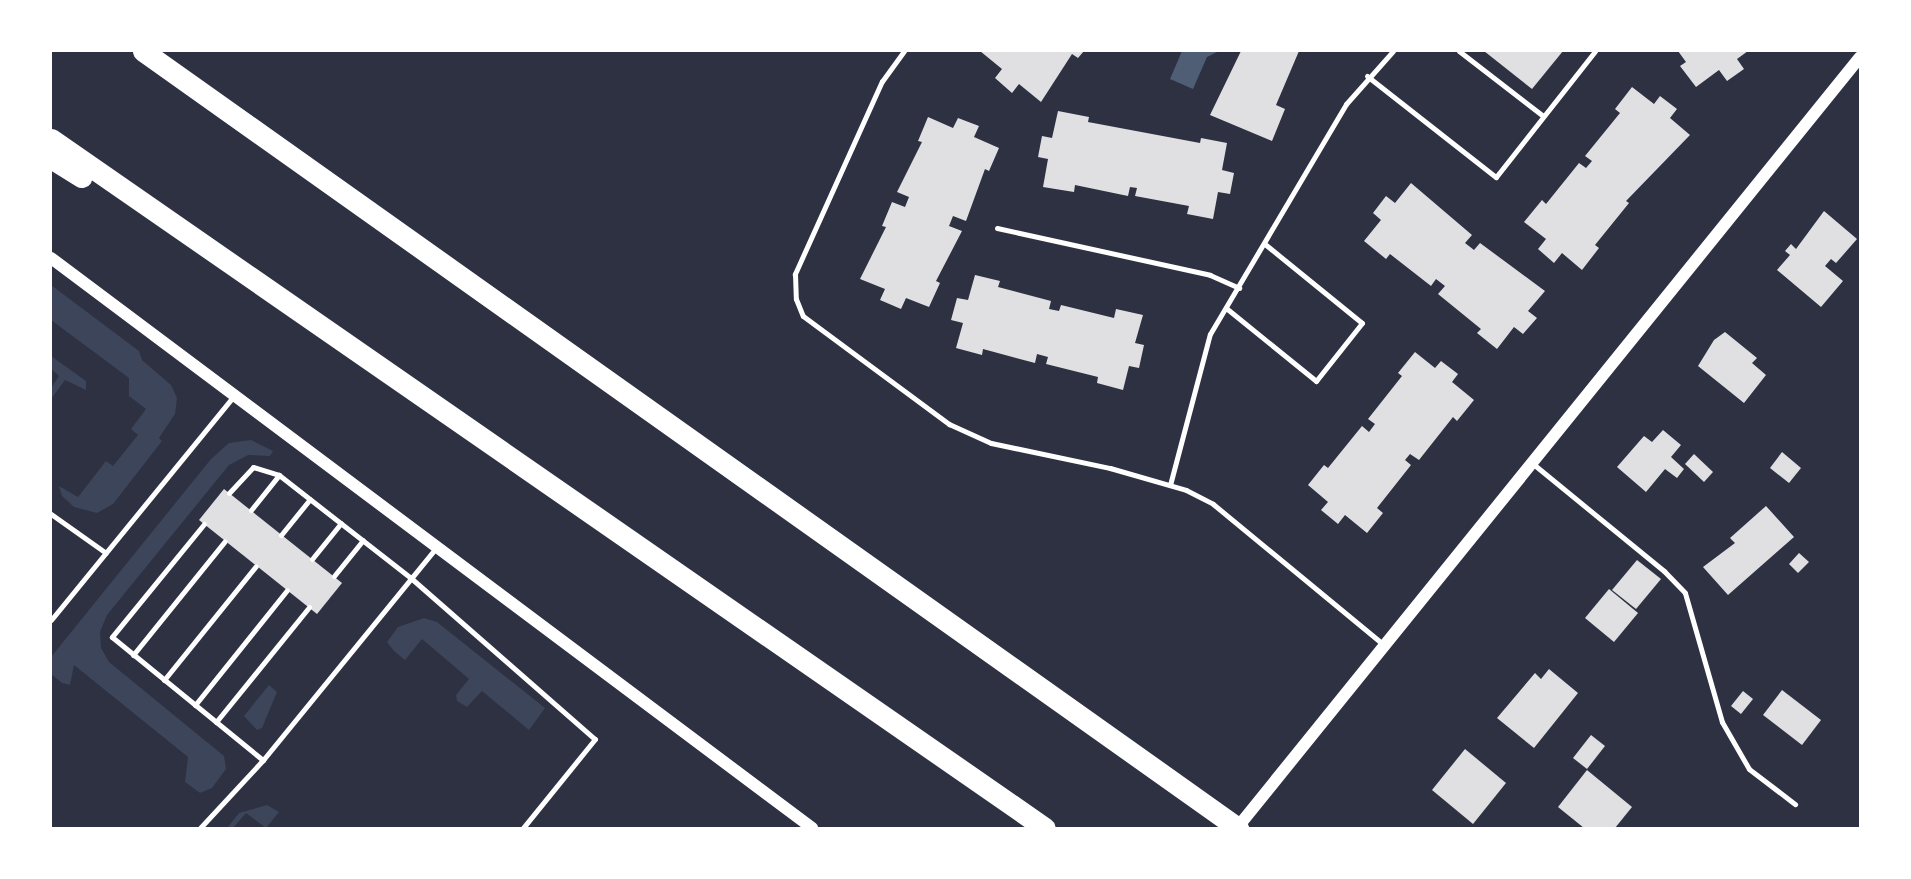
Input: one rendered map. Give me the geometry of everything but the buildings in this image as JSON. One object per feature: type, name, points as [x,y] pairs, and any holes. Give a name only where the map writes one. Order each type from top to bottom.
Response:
[{"type":"highway","points":[[143,51],[1237,828]]},
{"type":"highway","points":[[158,51],[233,115]]},
{"type":"highway","points":[[51,139],[212,254],[1045,828]]},
{"type":"highway","points":[[51,158],[212,254]]},
{"type":"street","points":[[1237,828],[1860,57]]},
{"type":"street","points":[[51,258],[812,828]]},
{"type":"lane","points":[[904,51],[882,81],[795,274],[796,299],[803,316],[949,424],[981,438],[1170,485],[1213,503],[1384,645]]},
{"type":"lane","points":[[1170,485],[1210,334],[1367,76],[1393,51]]},
{"type":"lane","points":[[1460,51],[1543,117]]},
{"type":"lane","points":[[1367,76],[1496,177],[1595,51]]},
{"type":"lane","points":[[997,228],[1210,275],[1239,288]]},
{"type":"lane","points":[[1226,308],[1316,381],[1362,323],[1266,245]]},
{"type":"lane","points":[[51,621],[234,394]]},
{"type":"lane","points":[[1532,463],[1664,571],[1685,593],[1722,722],[1749,769],[1795,804]]},
{"type":"lane","points":[[229,493],[253,467],[279,475],[412,579],[595,739],[523,828]]},
{"type":"lane","points":[[251,510],[279,475]]},
{"type":"lane","points":[[281,535],[310,499]]},
{"type":"lane","points":[[51,514],[106,553]]},
{"type":"lane","points":[[312,559],[341,523]]},
{"type":"lane","points":[[204,524],[111,637],[263,760]]},
{"type":"lane","points":[[334,576],[363,540]]},
{"type":"lane","points":[[133,655],[225,541]]},
{"type":"lane","points":[[200,828],[263,760],[437,547]]},
{"type":"lane","points":[[164,680],[256,566]]},
{"type":"lane","points":[[195,705],[287,590]]},
{"type":"lane","points":[[216,722],[309,607]]},
{"type":"shaded area","points":[[1182,51],[1219,51],[1207,57],[1193,89],[1170,79]]},
{"type":"shaded area","points":[[51,285],[139,351],[142,360],[171,385],[177,398],[175,414],[159,438],[162,441],[113,504],[97,513],[74,507],[62,496],[59,486],[78,497],[106,461],[113,466],[138,435],[131,429],[146,409],[129,396],[129,378],[51,320]]},
{"type":"shaded area","points":[[51,356],[86,381],[86,390],[65,380],[51,399],[51,388],[59,376],[51,369]]},
{"type":"shaded area","points":[[251,440],[273,451],[270,456],[248,455],[229,465],[107,615],[100,632],[101,648],[109,662],[224,756],[226,769],[212,788],[200,793],[185,782],[188,757],[74,665],[70,685],[62,683],[51,674],[51,657],[211,459],[229,443]]},
{"type":"shaded area","points":[[424,618],[437,622],[545,708],[529,730],[482,691],[467,707],[457,701],[456,695],[469,679],[422,639],[405,660],[394,651],[387,642],[398,627]]},
{"type":"shaded area","points":[[269,685],[277,692],[262,728],[257,730],[244,716]]},
{"type":"shaded area","points":[[267,805],[279,812],[266,828],[246,813],[233,828],[227,828],[239,813]]}]
